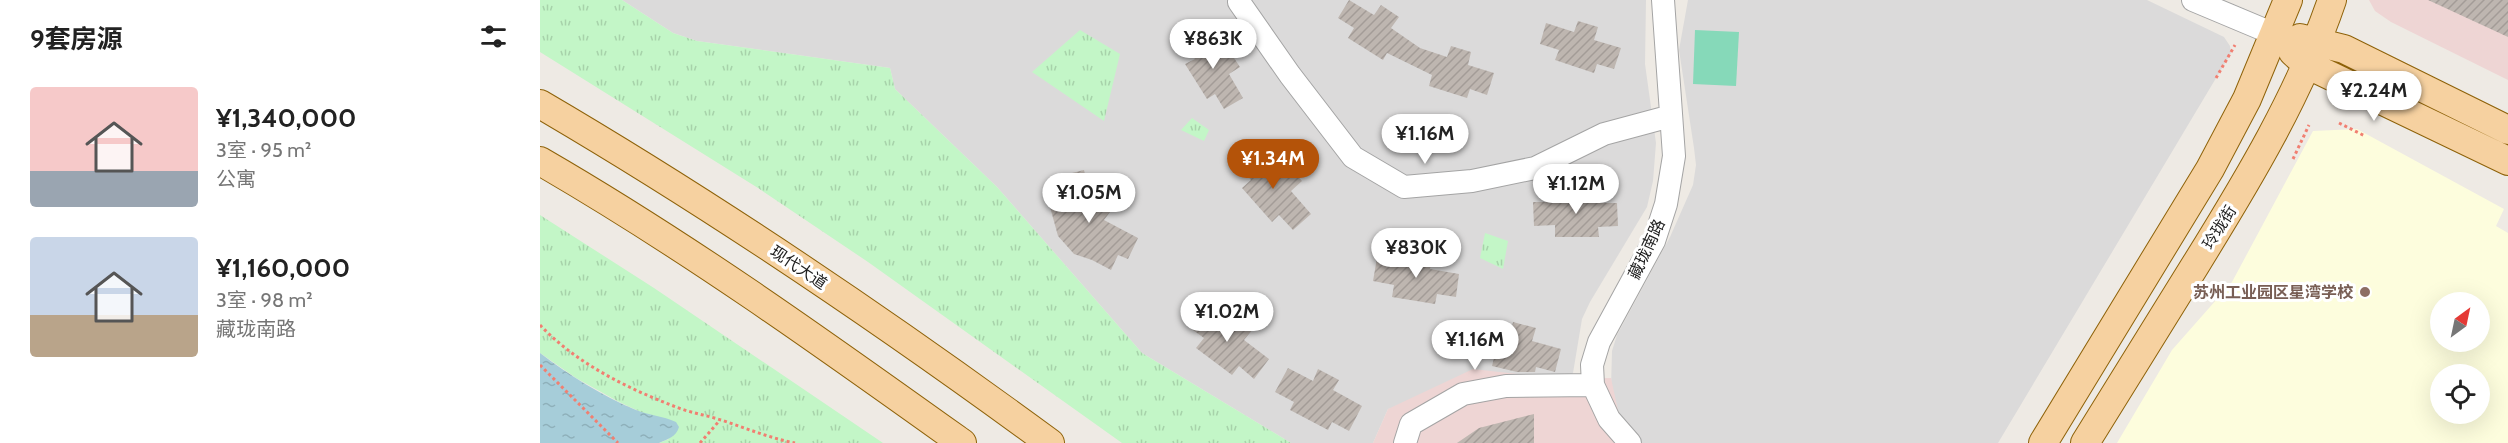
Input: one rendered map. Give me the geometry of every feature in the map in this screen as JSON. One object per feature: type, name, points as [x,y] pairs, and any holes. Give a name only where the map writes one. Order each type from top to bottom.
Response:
[{"type":"main road","points":[[2043,443],[2210,169],[2247,99],[2288,0]]},
{"type":"main road","name":"玲珑街","points":[[2085,443],[2243,187],[2282,116],[2312,52],[2332,0]]},
{"type":"main road","points":[[2274,34],[2312,52],[2508,161]]},
{"type":"main road","points":[[2312,52],[2344,49],[2508,130]]},
{"type":"main road","name":"现代大道","points":[[540,104],[742,228],[873,316],[1050,443]]},
{"type":"main road","points":[[540,161],[707,264],[963,443]]},
{"type":"street","name":"藏珑南路","points":[[1630,443],[1609,419],[1593,385],[1592,365],[1599,342],[1654,241],[1666,204],[1674,156],[1663,0]]},
{"type":"street","points":[[2193,0],[2274,34]]},
{"type":"street","points":[[1239,3],[1290,75],[1353,157],[1404,187],[1472,181],[1535,168],[1604,134],[1671,116]]},
{"type":"street","points":[[1405,443],[1411,424],[1463,394],[1506,386],[1593,385]]},
{"type":"path","points":[[2216,78],[2235,45]]},
{"type":"path","points":[[2339,123],[2365,136]]},
{"type":"path","points":[[2293,159],[2309,125]]},
{"type":"path","points":[[540,325],[561,347],[616,380],[678,408],[720,420],[767,438],[795,443]]},
{"type":"path","points":[[540,365],[618,443]]},
{"type":"path","points":[[700,443],[720,420]]},
{"type":"shaded area","points":[[622,0],[1646,0],[1645,64],[1656,143],[1653,181],[1647,207],[1582,319],[1573,373],[1569,377],[1388,409],[1373,443],[1291,443],[1142,353],[997,187],[895,89],[890,68],[697,41],[673,33]]},
{"type":"shaded area","points":[[1688,0],[2147,0],[2224,37],[2230,46],[2231,53],[1998,443],[1625,443],[1611,388],[1612,351],[1617,335],[1670,237],[1693,185],[1696,165],[1679,50]]},
{"type":"shaded area","points":[[2369,0],[2508,0],[2508,80],[2391,22],[2375,11]]},
{"type":"shaded area","name":"苏州工业园区星湾学校","points":[[2357,129],[2504,209],[2496,226],[2508,233],[2508,443],[2117,443],[2172,350],[2232,282],[2313,131]]},
{"type":"shaded area","points":[[1473,369],[1561,379],[1611,378],[1625,443],[1373,443],[1388,409]]},
{"type":"green space","points":[[540,0],[622,0],[673,33],[697,41],[890,68],[895,89],[997,187],[1142,353],[1291,443],[1122,443],[868,262],[758,188],[540,52]]},
{"type":"green space","points":[[1080,30],[1120,54],[1104,121],[1032,72]]},
{"type":"green space","points":[[1695,30],[1739,32],[1736,86],[1693,84]]},
{"type":"green space","points":[[1192,118],[1209,130],[1204,141],[1181,130]]},
{"type":"green space","points":[[540,215],[654,288],[883,443],[659,443],[669,439],[645,414],[576,378],[540,353]]},
{"type":"green space","points":[[1485,233],[1508,241],[1503,269],[1480,258]]},
{"type":"water","points":[[540,353],[598,392],[636,410],[676,422],[678,430],[671,437],[659,443],[540,443]]},
{"type":"building","points":[[1349,0],[1374,15],[1381,5],[1399,17],[1391,28],[1420,48],[1447,57],[1451,46],[1471,52],[1468,65],[1494,73],[1487,95],[1470,89],[1467,98],[1429,86],[1432,75],[1387,53],[1383,60],[1348,38],[1354,28],[1338,18]]},
{"type":"building","points":[[2428,0],[2508,0],[2508,37]]},
{"type":"building","points":[[1578,21],[1598,27],[1594,40],[1621,48],[1614,69],[1597,64],[1594,73],[1555,60],[1559,50],[1540,44],[1546,23],[1574,32]]},
{"type":"building","points":[[1203,30],[1218,55],[1228,49],[1240,67],[1229,74],[1243,98],[1224,109],[1215,94],[1207,99],[1185,64],[1195,59],[1184,42]]},
{"type":"building","points":[[1255,148],[1276,172],[1286,163],[1302,181],[1291,191],[1311,214],[1293,230],[1279,215],[1272,222],[1242,188],[1251,180],[1237,164]]},
{"type":"building","points":[[1084,170],[1088,187],[1113,208],[1104,220],[1138,238],[1128,259],[1118,255],[1111,270],[1074,254],[1058,236],[1050,207],[1067,199],[1060,176]]},
{"type":"building","points":[[1587,189],[1587,203],[1617,203],[1618,226],[1598,227],[1599,237],[1555,237],[1555,225],[1534,226],[1533,202],[1565,202],[1564,190]]},
{"type":"building","points":[[1410,251],[1433,255],[1430,269],[1459,274],[1456,297],[1437,294],[1435,304],[1392,297],[1394,285],[1373,281],[1377,258],[1408,264]]},
{"type":"building","points":[[1201,305],[1227,325],[1234,314],[1253,329],[1244,340],[1269,359],[1254,379],[1239,366],[1232,375],[1196,348],[1204,338],[1186,325]]},
{"type":"building","points":[[1513,322],[1536,328],[1532,341],[1561,349],[1555,372],[1536,367],[1535,372],[1517,372],[1492,366],[1495,354],[1474,349],[1480,326],[1510,334]]},
{"type":"building","points":[[1288,368],[1313,381],[1318,369],[1339,380],[1333,390],[1362,406],[1349,431],[1332,422],[1328,430],[1290,410],[1294,402],[1275,392]]},
{"type":"building","points":[[1534,414],[1534,443],[1457,443],[1479,428]]},
{"type":"place","name":"苏州工业园区星湾学校","points":[[2365,292]]}]
